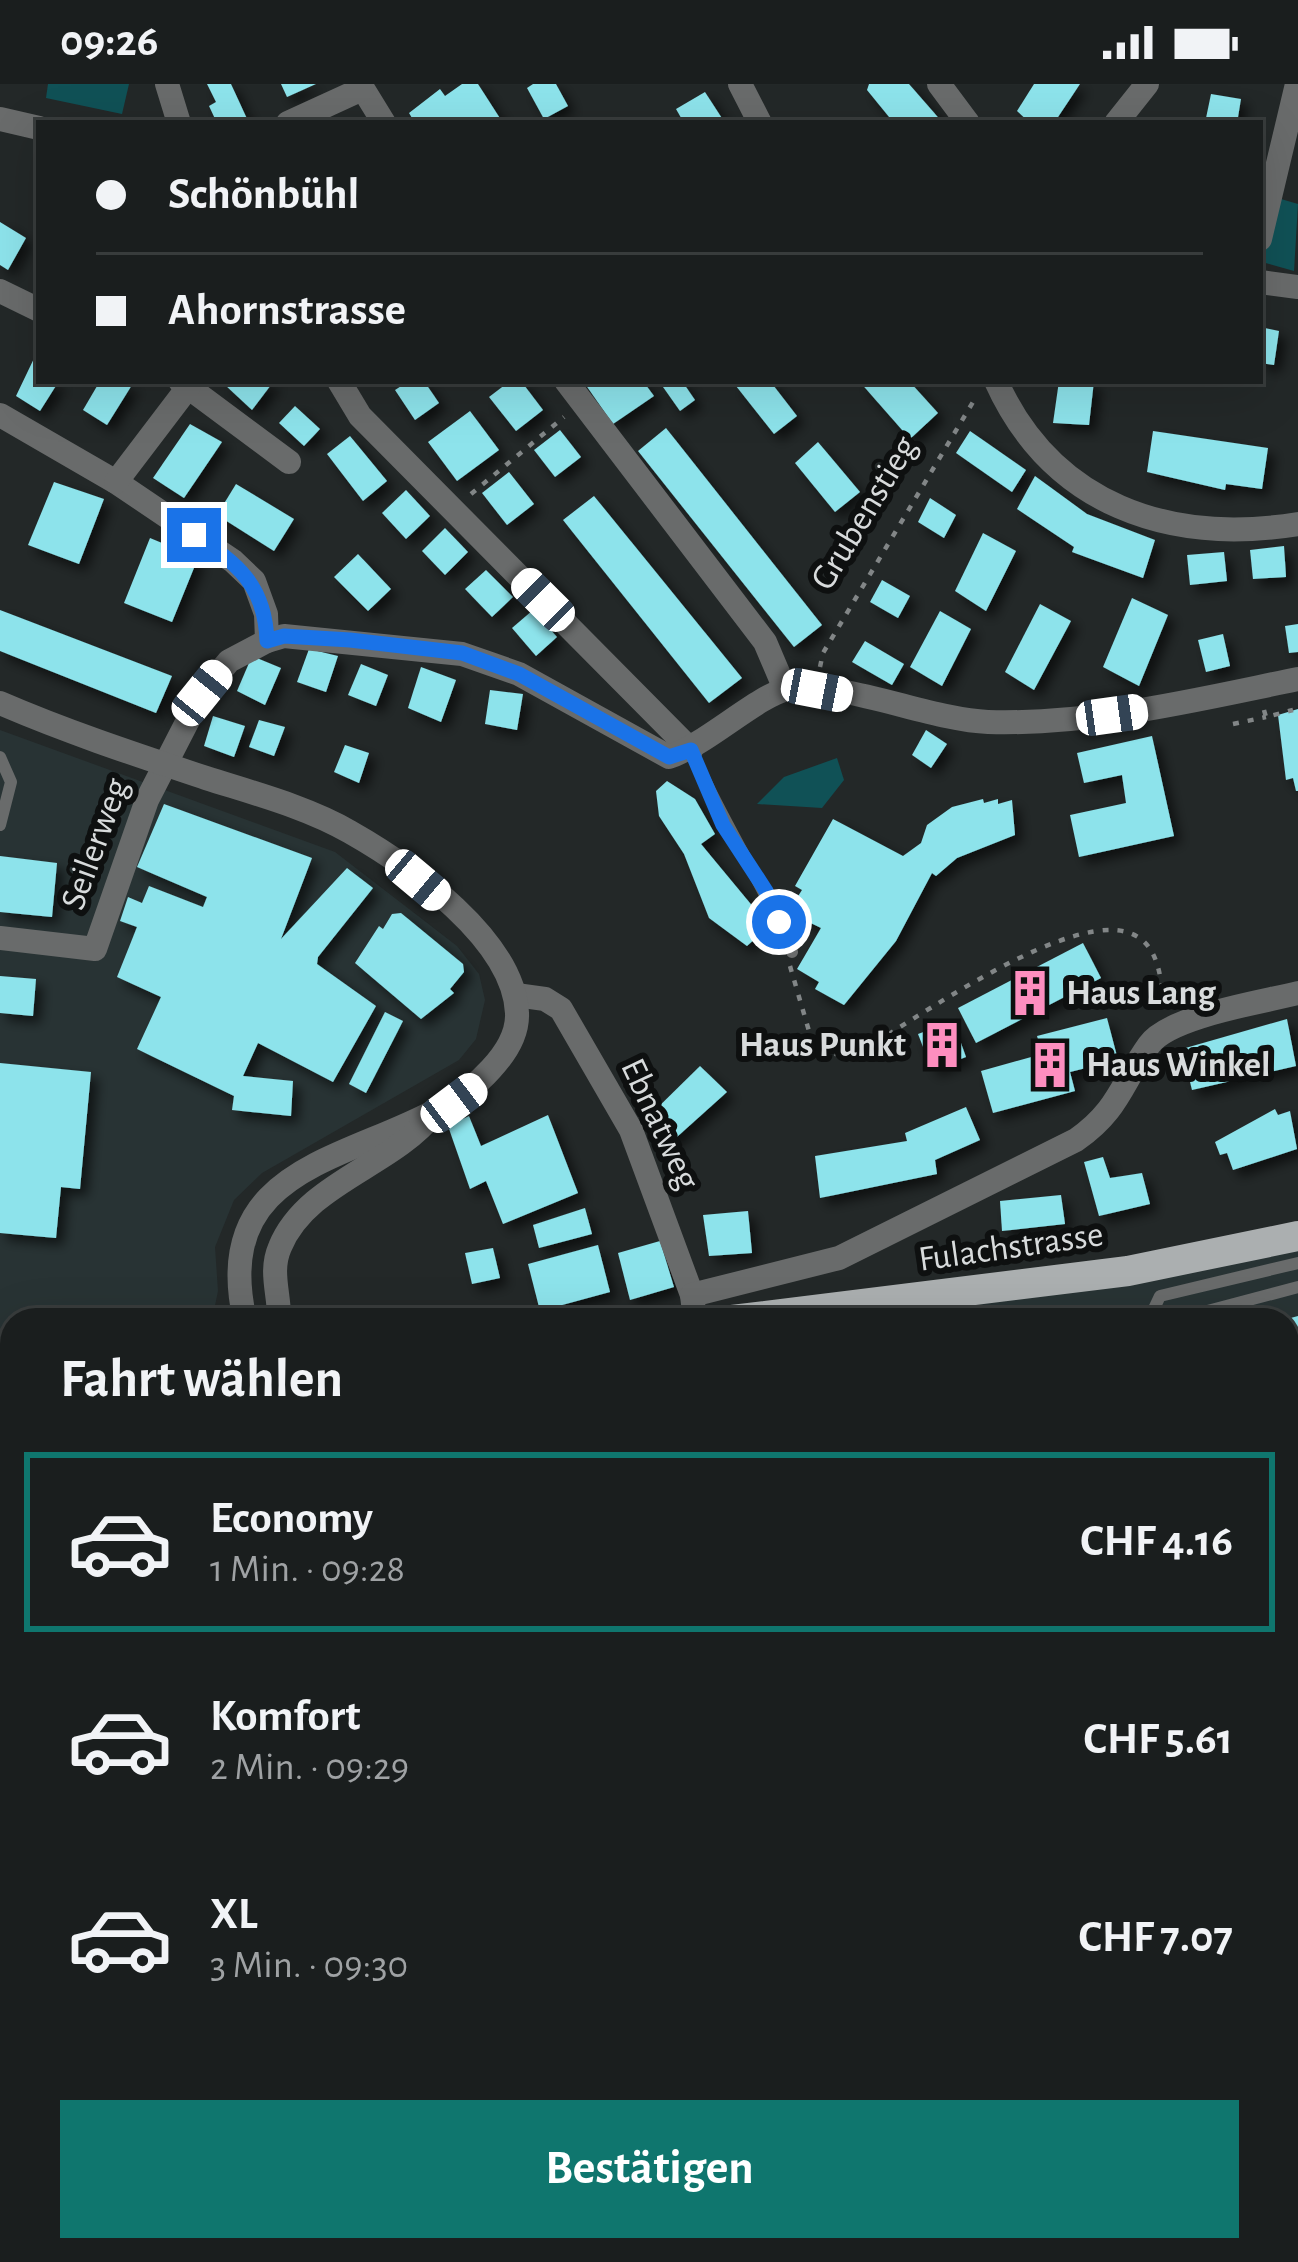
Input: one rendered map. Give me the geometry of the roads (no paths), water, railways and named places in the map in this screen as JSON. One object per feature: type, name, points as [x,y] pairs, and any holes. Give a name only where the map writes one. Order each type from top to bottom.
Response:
[{"type":"main road","name":"Fulachstrasse","points":[[831,1308],[1110,1274],[1298,1236]]},
{"type":"street","points":[[166,84],[178,120]]},
{"type":"street","points":[[740,84],[758,120]]},
{"type":"street","points":[[939,84],[966,120]]},
{"type":"street","points":[[1118,120],[1147,84]]},
{"type":"street","points":[[1263,226],[1297,84]]},
{"type":"street","points":[[295,120],[361,87],[382,120]]},
{"type":"street","points":[[0,119],[36,127]]},
{"type":"street","points":[[1263,282],[1298,286]]},
{"type":"street","points":[[0,291],[36,309]]},
{"type":"street","points":[[116,482],[183,384]]},
{"type":"street","points":[[185,384],[289,462]]},
{"type":"street","points":[[341,384],[361,416],[691,750]]},
{"type":"street","points":[[986,388],[1049,463],[1097,497],[1145,517],[1199,529],[1254,531],[1298,524]]},
{"type":"street","points":[[574,391],[765,642],[785,689]]},
{"type":"street","points":[[0,415],[116,482],[233,561],[254,581],[266,614],[267,641],[324,638],[462,653],[519,674],[669,757],[691,750],[785,689],[817,690],[983,722],[1069,721],[1298,680]]},
{"type":"street","name":"Seilerweg","points":[[0,938],[95,949],[146,800],[202,693],[229,661],[267,641]]},
{"type":"street","points":[[0,704],[350,832],[490,942],[516,995],[517,1022],[506,1052],[477,1085],[433,1114],[330,1156],[260,1204],[241,1241],[244,1308]]},
{"type":"street","points":[[694,1308],[838,1258],[1076,1140],[1105,1119],[1150,1043],[1167,1028],[1298,993]]},
{"type":"street","name":"Ebnatweg","points":[[516,995],[545,999],[561,1009],[631,1130],[694,1308]]},
{"type":"street","points":[[277,1308],[273,1279],[280,1246],[304,1211],[412,1141],[433,1114]]},
{"type":"lane","points":[[691,750],[723,825],[766,891],[792,952]]},
{"type":"lane","points":[[0,757],[11,782],[0,825]]},
{"type":"lane","points":[[1154,1308],[1160,1296],[1298,1263]]},
{"type":"lane","points":[[1219,1308],[1298,1287]]},
{"type":"place","name":"Haus Lang","points":[[1030,993]]},
{"type":"place","name":"Haus Punkt","points":[[942,1045]]},
{"type":"place","name":"Haus Winkel","points":[[1050,1065]]}]
